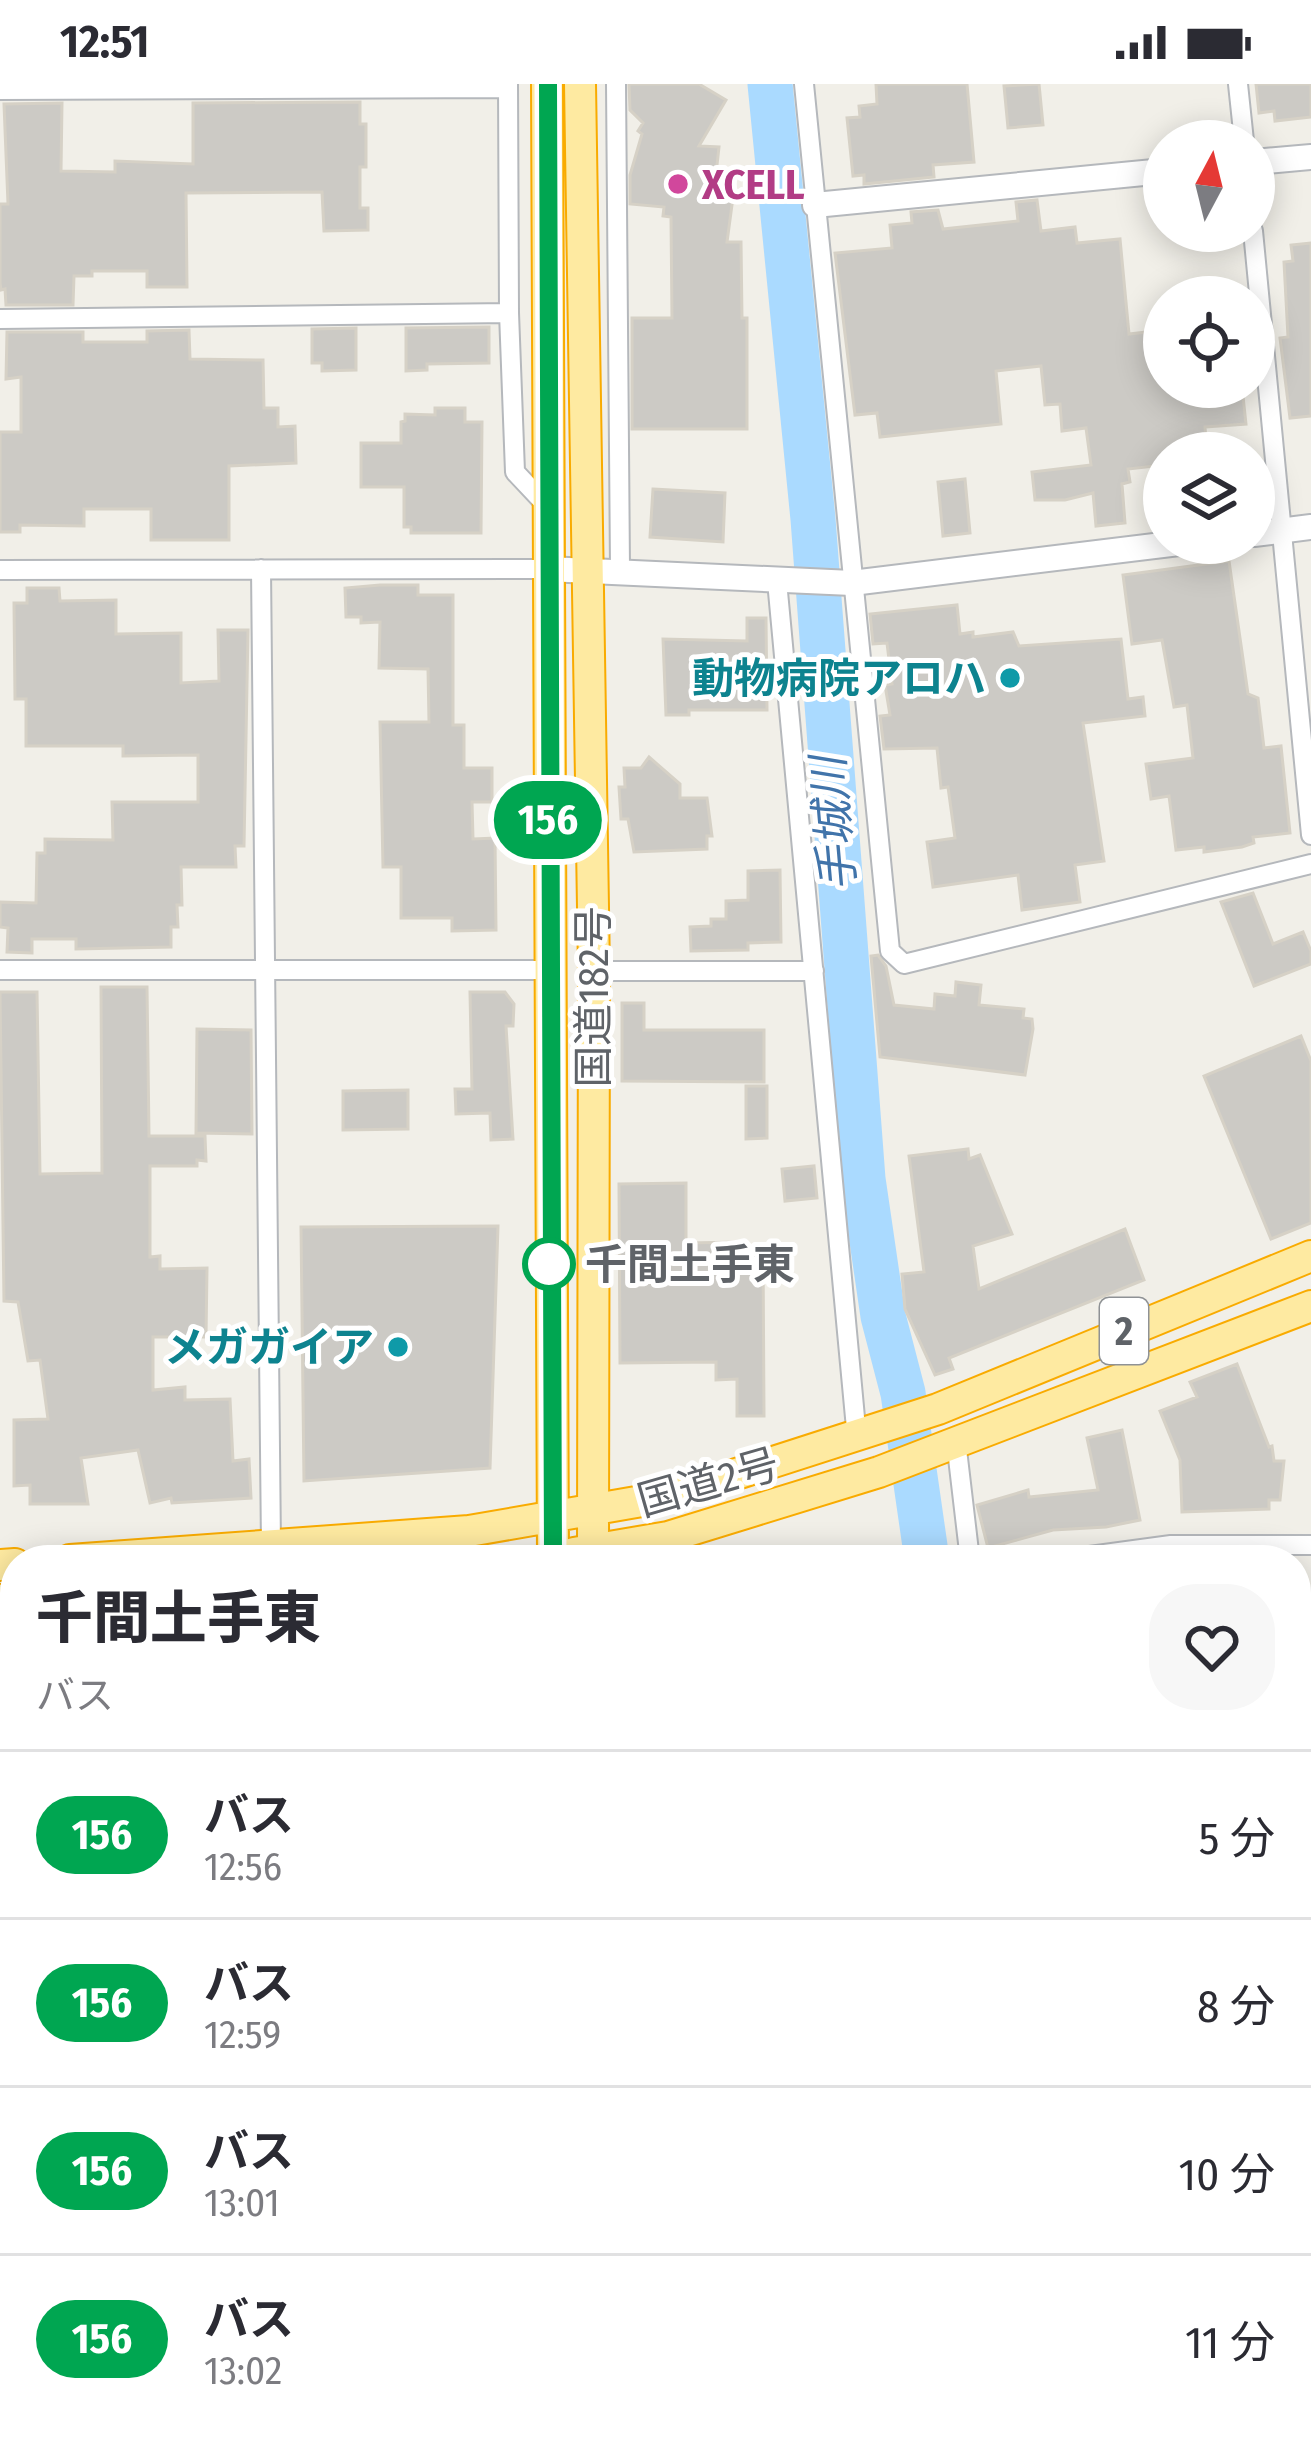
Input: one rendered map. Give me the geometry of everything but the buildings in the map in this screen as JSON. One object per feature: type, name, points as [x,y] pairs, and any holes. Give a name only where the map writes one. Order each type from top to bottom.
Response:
[{"type":"highway","name":"国道182号","points":[[548,84],[548,1545]]},
{"type":"highway","name":"国道182号","points":[[580,84],[604,569],[594,971],[596,1545]]},
{"type":"highway","name":"国道2号","points":[[296,1545],[469,1531],[664,1497],[938,1409],[1311,1256]]},
{"type":"highway","name":"国道2号","points":[[640,1545],[879,1472],[1311,1306]]},
{"type":"street","points":[[604,569],[616,84]]},
{"type":"street","points":[[804,84],[846,583],[890,951],[904,964],[1311,864]]},
{"type":"street","points":[[1238,84],[1242,120]]},
{"type":"street","points":[[0,90],[508,86],[515,472],[548,506]]},
{"type":"street","points":[[1275,160],[1311,157]]},
{"type":"street","points":[[815,206],[1143,172]]},
{"type":"street","points":[[1255,252],[1311,835]]},
{"type":"street","points":[[0,319],[509,313]]},
{"type":"street","points":[[1275,532],[1311,527]]},
{"type":"street","points":[[0,570],[604,569],[846,583],[1143,547]]},
{"type":"street","points":[[261,568],[271,1545]]},
{"type":"street","points":[[783,581],[814,970],[865,1436]]},
{"type":"street","points":[[0,970],[548,970]]},
{"type":"street","points":[[594,971],[814,970]]},
{"type":"street","points":[[950,1444],[967,1545]]},
{"type":"street","points":[[1171,1545],[1311,1545]]},
{"type":"waterway","name":"手城川","points":[[770,84],[813,519],[863,1179],[883,1316],[903,1393],[925,1545]]},
{"type":"bus line","name":"156","points":[[548,84],[553,1545]]},
{"type":"place","name":"XCELL","points":[[678,184]]},
{"type":"place","name":"動物病院アロハ","points":[[1010,678]]},
{"type":"place","name":"千間土手東","points":[[549,1264]]},
{"type":"place","name":"メガガイア","points":[[398,1347]]}]
